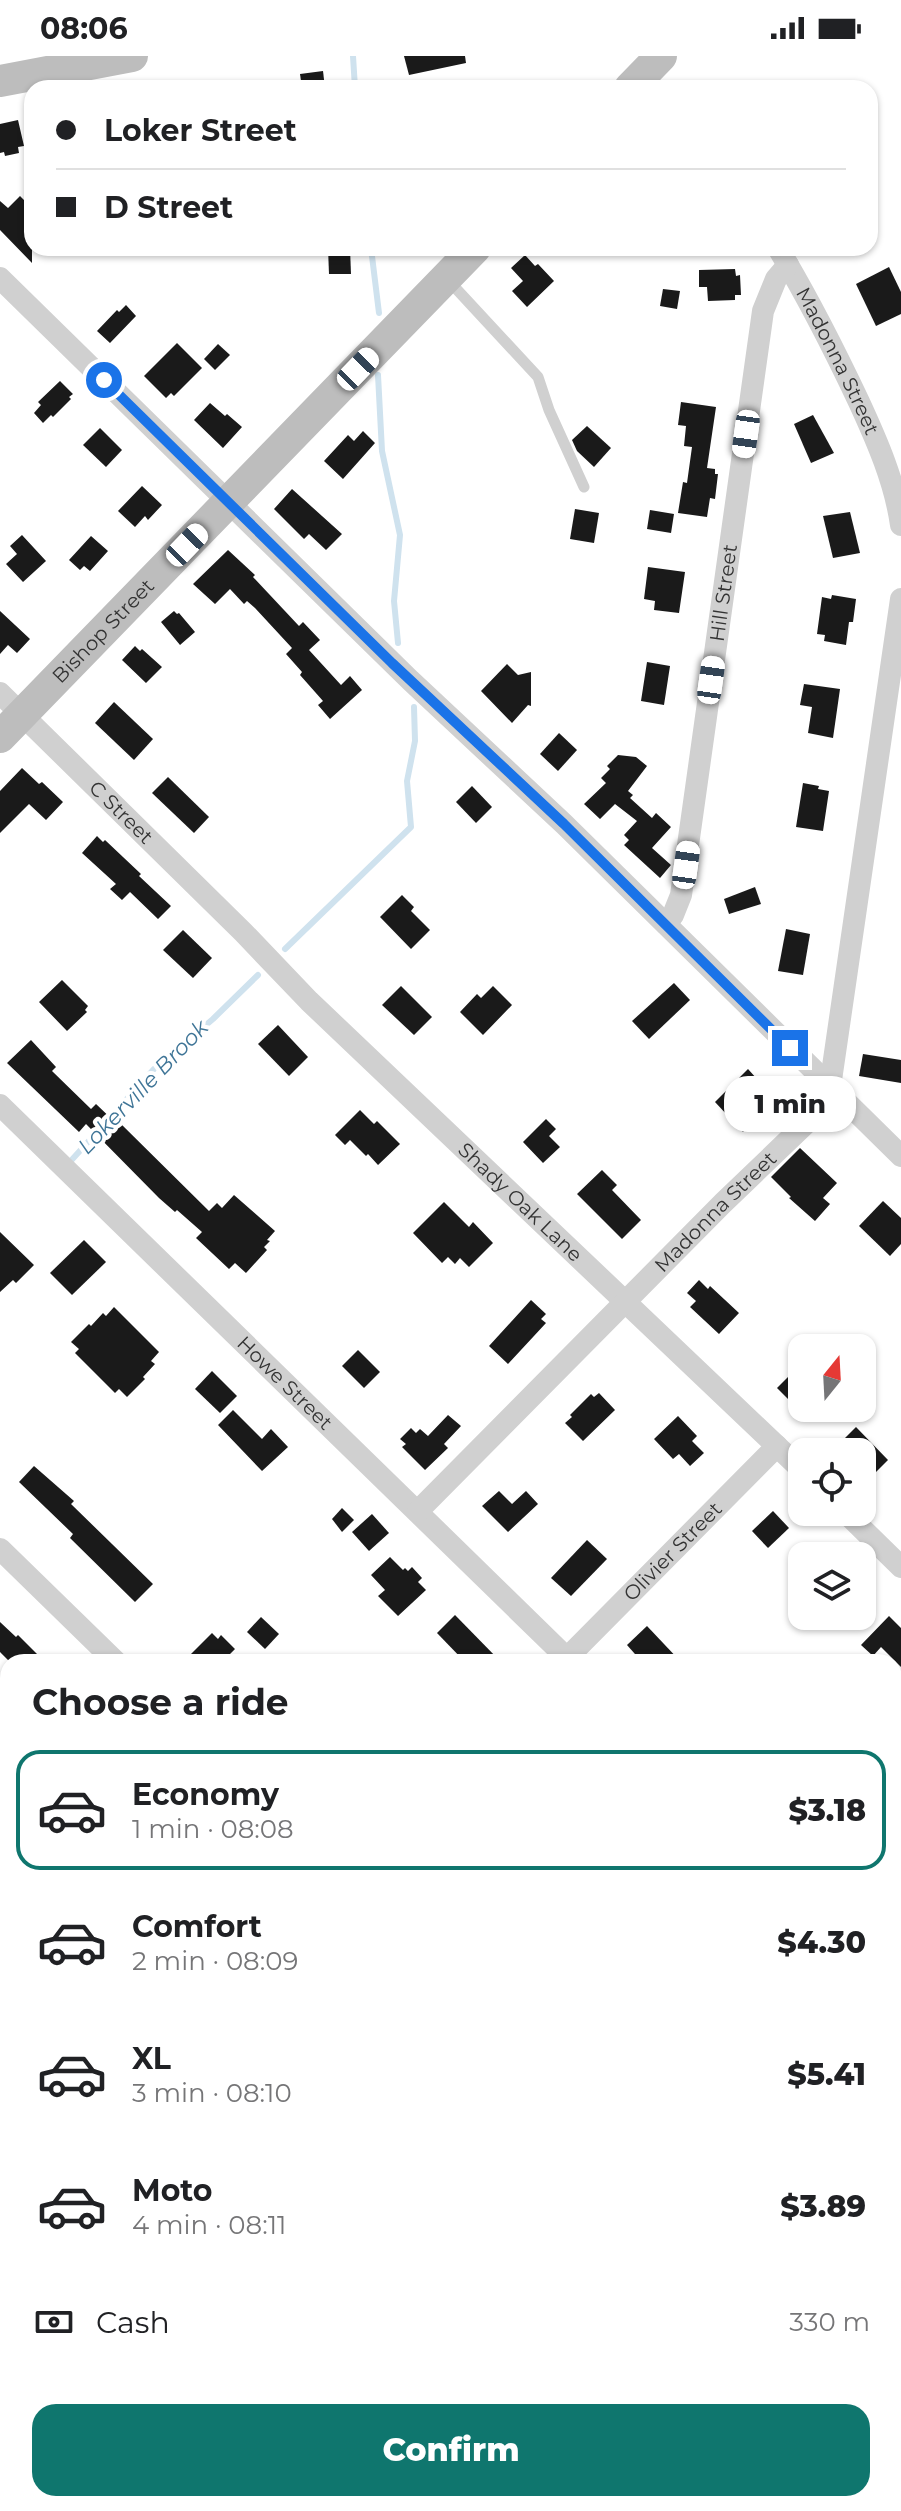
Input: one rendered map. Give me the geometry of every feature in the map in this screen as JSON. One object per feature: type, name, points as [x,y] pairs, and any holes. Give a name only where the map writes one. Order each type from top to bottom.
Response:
[{"type":"street","points":[[0,81],[132,56]]},
{"type":"street","name":"Bishop Street","points":[[7,715],[229,502],[467,256]]},
{"type":"street","name":"Madonna Street","points":[[783,256],[828,334],[872,431],[891,484],[901,525]]},
{"type":"street","name":"Hill Street","points":[[666,924],[681,895],[763,311],[783,256]]},
{"type":"street","points":[[0,278],[901,1156]]},
{"type":"street","name":"Madonna Street","points":[[418,1511],[723,1203],[822,1108],[830,1087],[901,599]]},
{"type":"street","name":"C Street","points":[[7,715],[243,932]]},
{"type":"street","name":"Shady Oak Lane","points":[[243,932],[320,1011],[788,1457]]},
{"type":"street","name":"Howe Street","points":[[0,1105],[563,1654]]},
{"type":"street","name":"Olivier Street","points":[[575,1654],[777,1446]]},
{"type":"street","points":[[859,1526],[901,1567]]},
{"type":"street","points":[[0,1549],[108,1654]]},
{"type":"lane","points":[[446,277],[538,377],[549,410],[584,487]]},
{"type":"building","points":[[404,56],[465,56],[466,63],[409,75]]},
{"type":"building","points":[[323,71],[324,80],[301,80],[300,74]]},
{"type":"building","points":[[18,120],[24,146],[18,147],[19,153],[5,156],[4,152],[0,153],[0,124]]},
{"type":"building","points":[[20,196],[24,200],[24,255],[0,230],[0,201],[8,208]]},
{"type":"building","points":[[328,256],[350,256],[351,274],[329,274]]},
{"type":"building","points":[[526,256],[554,281],[527,307],[512,291],[523,281],[511,268]]},
{"type":"building","points":[[889,267],[901,292],[901,314],[876,326],[856,284]]},
{"type":"building","points":[[735,269],[736,276],[740,275],[741,295],[735,295],[735,300],[708,301],[707,287],[699,287],[699,270]]},
{"type":"building","points":[[663,289],[680,291],[677,309],[660,306]]},
{"type":"building","points":[[126,305],[136,316],[110,343],[97,331]]},
{"type":"building","points":[[177,343],[202,368],[174,396],[171,393],[166,398],[144,376]]},
{"type":"building","points":[[218,344],[230,355],[215,370],[204,359]]},
{"type":"building","points":[[60,381],[73,394],[69,397],[71,399],[43,423],[34,413],[41,405],[38,402]]},
{"type":"building","points":[[681,402],[716,407],[707,468],[715,469],[715,474],[718,474],[715,499],[710,498],[707,517],[678,513],[683,482],[687,483],[692,447],[684,446],[686,426],[678,425]]},
{"type":"building","points":[[210,403],[242,427],[223,448],[194,420]]},
{"type":"building","points":[[813,415],[834,453],[811,463],[794,424]]},
{"type":"building","points":[[587,426],[611,448],[594,467],[577,451],[572,440]]},
{"type":"building","points":[[100,428],[122,450],[106,467],[83,445]]},
{"type":"building","points":[[363,431],[375,443],[343,479],[324,461],[348,435],[354,441]]},
{"type":"building","points":[[142,486],[162,505],[148,520],[145,516],[135,527],[118,511]]},
{"type":"building","points":[[292,489],[342,534],[326,550],[309,534],[304,539],[274,509]]},
{"type":"building","points":[[575,509],[599,513],[594,543],[570,539]]},
{"type":"building","points":[[650,510],[674,514],[671,533],[647,529]]},
{"type":"building","points":[[850,512],[860,553],[833,558],[823,516]]},
{"type":"building","points":[[22,535],[46,561],[23,582],[6,564],[17,554],[10,546]]},
{"type":"building","points":[[91,536],[108,551],[90,571],[84,566],[80,570],[69,560]]},
{"type":"building","points":[[228,550],[255,575],[253,577],[299,626],[303,622],[320,640],[309,650],[341,685],[350,676],[362,690],[330,719],[318,705],[323,701],[286,654],[292,648],[255,608],[247,601],[244,604],[230,589],[215,604],[193,584]]},
{"type":"building","points":[[648,567],[685,572],[679,613],[654,610],[655,601],[644,599]]},
{"type":"building","points":[[832,595],[856,599],[846,645],[824,641],[825,635],[817,634],[822,597],[831,599]]},
{"type":"building","points":[[0,611],[30,639],[17,653],[8,645],[0,654]]},
{"type":"building","points":[[174,611],[195,632],[180,645],[161,622]]},
{"type":"building","points":[[135,646],[162,667],[146,683],[122,660]]},
{"type":"building","points":[[647,662],[670,666],[664,705],[641,701]]},
{"type":"building","points":[[507,664],[518,675],[531,672],[531,706],[528,705],[512,723],[481,691]]},
{"type":"building","points":[[804,684],[840,689],[833,738],[808,733],[812,707],[800,705]]},
{"type":"building","points":[[114,702],[153,739],[134,760],[95,723]]},
{"type":"building","points":[[559,733],[577,750],[558,771],[540,754]]},
{"type":"building","points":[[618,755],[636,757],[647,766],[628,791],[633,795],[630,798],[652,818],[656,813],[671,827],[652,848],[671,865],[660,878],[624,845],[629,840],[624,835],[637,821],[615,804],[600,819],[584,804],[606,783],[601,778]]},
{"type":"building","points":[[22,768],[63,802],[46,820],[29,804],[0,833],[0,791]]},
{"type":"building","points":[[168,777],[209,817],[194,833],[152,793]]},
{"type":"building","points":[[803,783],[829,791],[823,831],[796,827]]},
{"type":"building","points":[[472,786],[492,807],[476,823],[456,802]]},
{"type":"building","points":[[97,836],[141,874],[139,876],[171,906],[158,919],[130,892],[122,900],[110,889],[116,884],[82,853]]},
{"type":"building","points":[[755,887],[761,904],[729,914],[724,899]]},
{"type":"building","points":[[402,895],[414,907],[411,911],[430,930],[411,949],[380,917]]},
{"type":"building","points":[[786,929],[810,934],[803,975],[778,971]]},
{"type":"building","points":[[183,930],[212,958],[193,978],[163,950]]},
{"type":"building","points":[[62,980],[88,1006],[87,1012],[67,1031],[39,1002]]},
{"type":"building","points":[[674,983],[690,1000],[649,1039],[632,1021]]},
{"type":"building","points":[[401,986],[432,1017],[414,1035],[382,1005]]},
{"type":"building","points":[[493,986],[512,1005],[483,1035],[460,1012],[477,994],[481,998]]},
{"type":"building","points":[[278,1025],[308,1057],[289,1076],[258,1044]]},
{"type":"building","points":[[31,1040],[56,1067],[52,1071],[91,1109],[96,1104],[118,1125],[120,1123],[209,1211],[217,1203],[222,1208],[234,1195],[275,1231],[264,1247],[267,1250],[246,1273],[235,1263],[229,1269],[196,1238],[202,1232],[159,1198],[86,1124],[79,1132],[7,1063]]},
{"type":"building","points":[[863,1054],[901,1060],[901,1083],[859,1076]]},
{"type":"building","points":[[748,1069],[774,1091],[749,1115],[754,1121],[743,1132],[715,1102]]},
{"type":"building","points":[[360,1110],[374,1124],[377,1121],[400,1144],[378,1165],[350,1140],[345,1145],[335,1135]]},
{"type":"building","points":[[546,1119],[556,1129],[549,1136],[560,1147],[543,1163],[523,1142]]},
{"type":"building","points":[[800,1148],[837,1183],[823,1198],[830,1204],[815,1221],[771,1177]]},
{"type":"building","points":[[602,1170],[617,1185],[612,1190],[641,1220],[622,1239],[577,1194]]},
{"type":"building","points":[[883,1201],[901,1218],[901,1244],[890,1256],[859,1226]]},
{"type":"building","points":[[444,1202],[469,1227],[473,1222],[493,1243],[469,1267],[460,1258],[455,1264],[448,1257],[442,1263],[413,1233]]},
{"type":"building","points":[[0,1232],[34,1265],[16,1283],[13,1280],[0,1292]]},
{"type":"building","points":[[84,1240],[106,1262],[72,1295],[50,1273]]},
{"type":"building","points":[[699,1280],[739,1313],[719,1334],[690,1307],[696,1301],[687,1293]]},
{"type":"building","points":[[531,1300],[546,1314],[541,1319],[546,1323],[508,1364],[489,1346]]},
{"type":"building","points":[[114,1307],[159,1352],[151,1361],[155,1364],[143,1377],[145,1379],[127,1397],[119,1389],[115,1393],[75,1353],[79,1349],[71,1342],[89,1324],[91,1326],[103,1313],[106,1316]]},
{"type":"building","points":[[358,1350],[380,1372],[364,1388],[342,1366]]},
{"type":"building","points":[[212,1371],[237,1396],[220,1413],[195,1389]]},
{"type":"building","points":[[788,1377],[788,1399],[777,1388]]},
{"type":"building","points":[[599,1393],[615,1410],[583,1441],[565,1423],[591,1394],[594,1397]]},
{"type":"building","points":[[233,1410],[262,1439],[271,1429],[288,1447],[262,1471],[218,1425]]},
{"type":"building","points":[[448,1415],[461,1426],[444,1444],[448,1448],[425,1470],[402,1447],[406,1444],[400,1439],[411,1428],[416,1433],[420,1429],[428,1436]]},
{"type":"building","points":[[678,1416],[697,1436],[692,1441],[704,1453],[690,1466],[679,1454],[673,1459],[654,1439]]},
{"type":"building","points":[[856,1427],[867,1438],[845,1438]]},
{"type":"building","points":[[876,1448],[888,1460],[876,1472]]},
{"type":"building","points":[[34,1466],[74,1501],[71,1504],[153,1584],[135,1602],[70,1538],[73,1534],[19,1482]]},
{"type":"building","points":[[499,1491],[512,1504],[526,1491],[538,1504],[508,1532],[482,1506]]},
{"type":"building","points":[[342,1508],[354,1520],[342,1532],[332,1519]]},
{"type":"building","points":[[773,1511],[789,1528],[768,1548],[752,1531]]},
{"type":"building","points":[[372,1514],[389,1533],[369,1551],[352,1532]]},
{"type":"building","points":[[587,1540],[607,1559],[571,1596],[551,1578]]},
{"type":"building","points":[[390,1557],[403,1570],[408,1571],[412,1567],[422,1578],[418,1582],[426,1590],[398,1616],[378,1596],[385,1590],[371,1575]]},
{"type":"building","points":[[455,1615],[493,1654],[457,1654],[437,1633]]},
{"type":"building","points":[[889,1616],[901,1628],[901,1654],[888,1654],[881,1647],[871,1654],[861,1645]]},
{"type":"building","points":[[261,1617],[279,1634],[265,1649],[247,1632]]},
{"type":"building","points":[[0,1622],[37,1654],[2,1654]]},
{"type":"building","points":[[647,1626],[673,1654],[635,1654],[627,1645]]},
{"type":"building","points":[[212,1633],[218,1639],[221,1635],[235,1649],[230,1654],[191,1654]]},
{"type":"waterway","name":"Lokerville Brook","points":[[353,56],[354,80]]},
{"type":"waterway","name":"Lokerville Brook","points":[[372,256],[379,313]]},
{"type":"waterway","name":"Lokerville Brook","points":[[378,375],[382,451],[400,535],[394,601],[398,643]]},
{"type":"waterway","name":"Lokerville Brook","points":[[285,949],[411,827],[407,781],[415,741],[414,707]]},
{"type":"waterway","name":"Lokerville Brook","points":[[68,1164],[154,1069],[213,1019],[258,975]]},
{"type":"route","points":[[104,380],[392,663],[564,824],[790,1048]]}]
